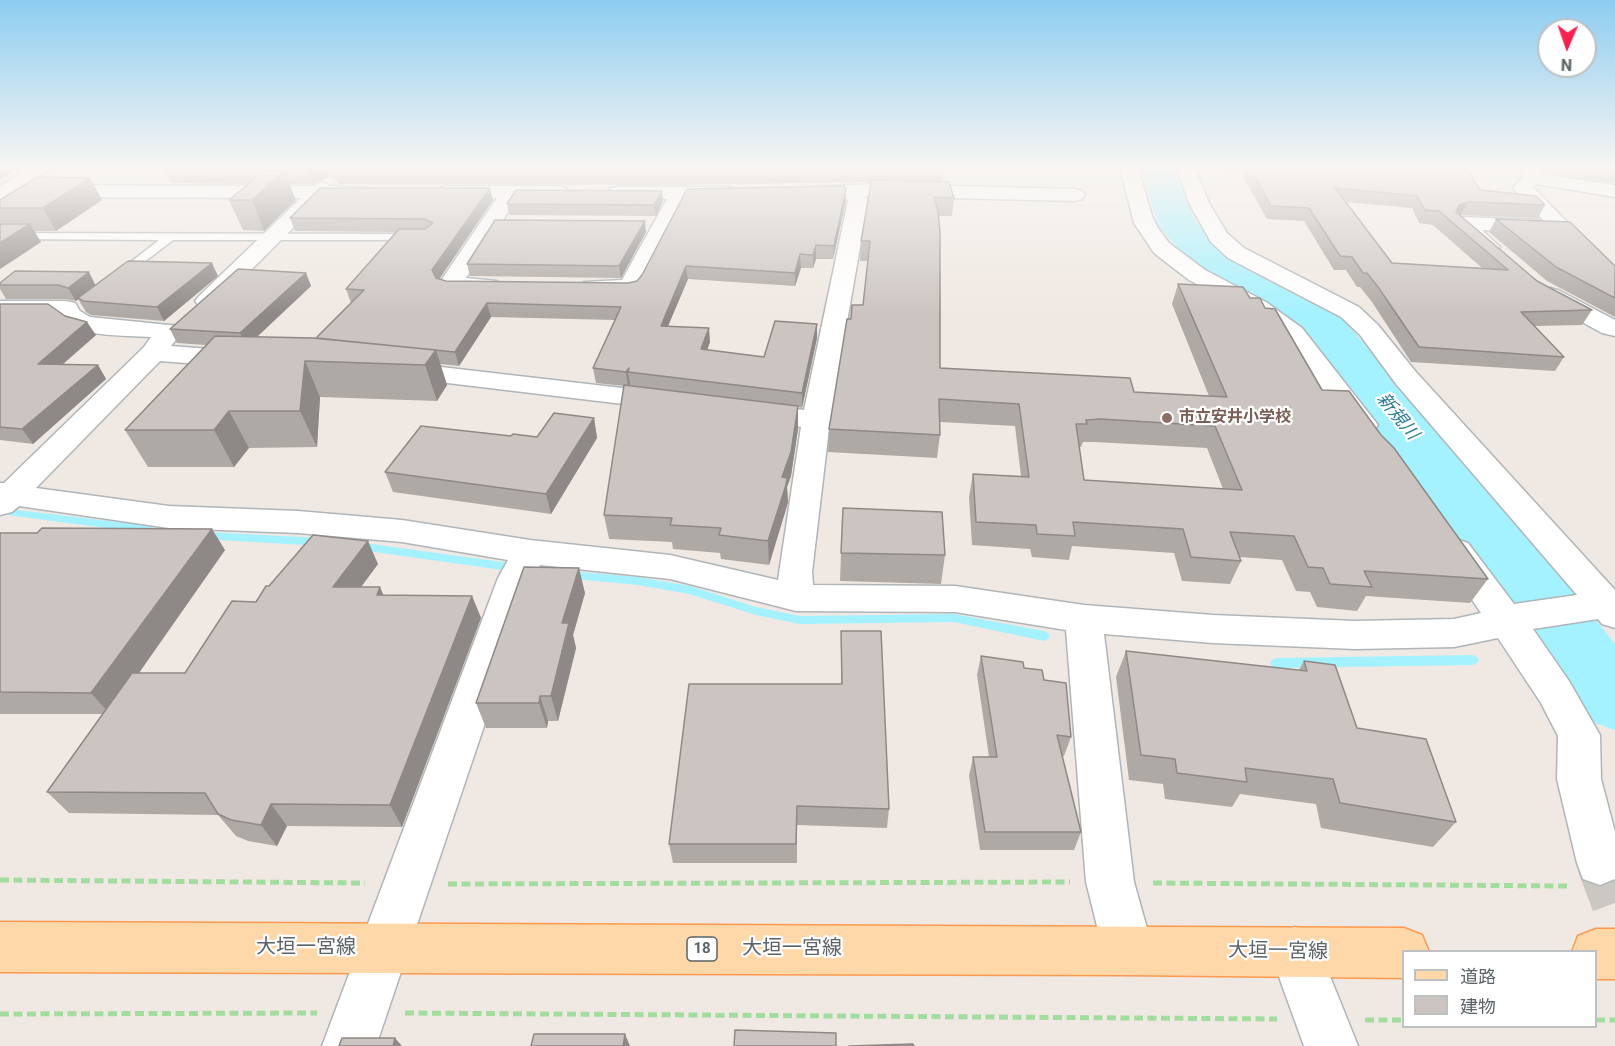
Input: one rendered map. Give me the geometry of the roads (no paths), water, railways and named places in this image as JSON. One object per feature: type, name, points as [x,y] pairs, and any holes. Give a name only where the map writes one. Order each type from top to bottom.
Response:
[{"type":"main road","name":"大垣一宮線","points":[[0,947],[1402,952]]},
{"type":"main road","points":[[1597,954],[1615,954]]},
{"type":"street","points":[[4,499],[294,217]]},
{"type":"street","points":[[495,217],[450,285],[506,286]]},
{"type":"street","points":[[573,287],[630,288],[667,217]]},
{"type":"street","points":[[796,598],[795,572],[816,420],[855,217]]},
{"type":"street","points":[[1144,217],[1147,228],[1161,248],[1186,269],[1280,321],[1293,333],[1379,445]]},
{"type":"street","points":[[1207,217],[1219,237],[1236,254],[1350,312],[1369,330],[1414,387],[1607,606]]},
{"type":"street","points":[[1503,259],[1461,223],[1561,227],[1551,217]]},
{"type":"street","points":[[491,223],[514,223]]},
{"type":"street","points":[[640,224],[663,224]]},
{"type":"street","points":[[1529,281],[1611,328],[1615,328]]},
{"type":"street","points":[[0,308],[76,308],[70,316],[84,324],[176,329],[258,360]]},
{"type":"street","points":[[371,367],[685,403]]},
{"type":"street","points":[[729,409],[816,420]]},
{"type":"street","points":[[4,499],[318,534],[402,531],[524,564],[670,567],[796,598],[955,598],[1084,619],[1213,629],[1355,635],[1454,633],[1513,620],[1607,606]]},
{"type":"street","points":[[1440,528],[1513,620],[1579,735],[1579,779],[1590,874]]},
{"type":"street","points":[[355,1029],[382,949],[524,564]]},
{"type":"street","points":[[1084,619],[1110,882],[1128,950]]},
{"type":"street","points":[[1295,952],[1326,1033]]},
{"type":"lane","points":[[0,236],[429,237]]},
{"type":"lane","points":[[110,285],[171,236]]},
{"type":"waterway","name":"新規川","points":[[1175,217],[1178,226],[1207,256],[1315,315],[1534,589],[1615,699]]},
{"type":"waterway","points":[[0,511],[150,530]]},
{"type":"waterway","points":[[205,536],[321,542]]},
{"type":"waterway","points":[[357,546],[517,568]]},
{"type":"waterway","points":[[568,575],[638,581],[690,590],[756,611],[800,620],[954,618],[1044,636]]},
{"type":"waterway","points":[[1276,663],[1473,660]]},
{"type":"tunnel","points":[[1600,863],[1615,903]]},
{"type":"place","name":"市立安井小学校","points":[[1167,418]]}]
